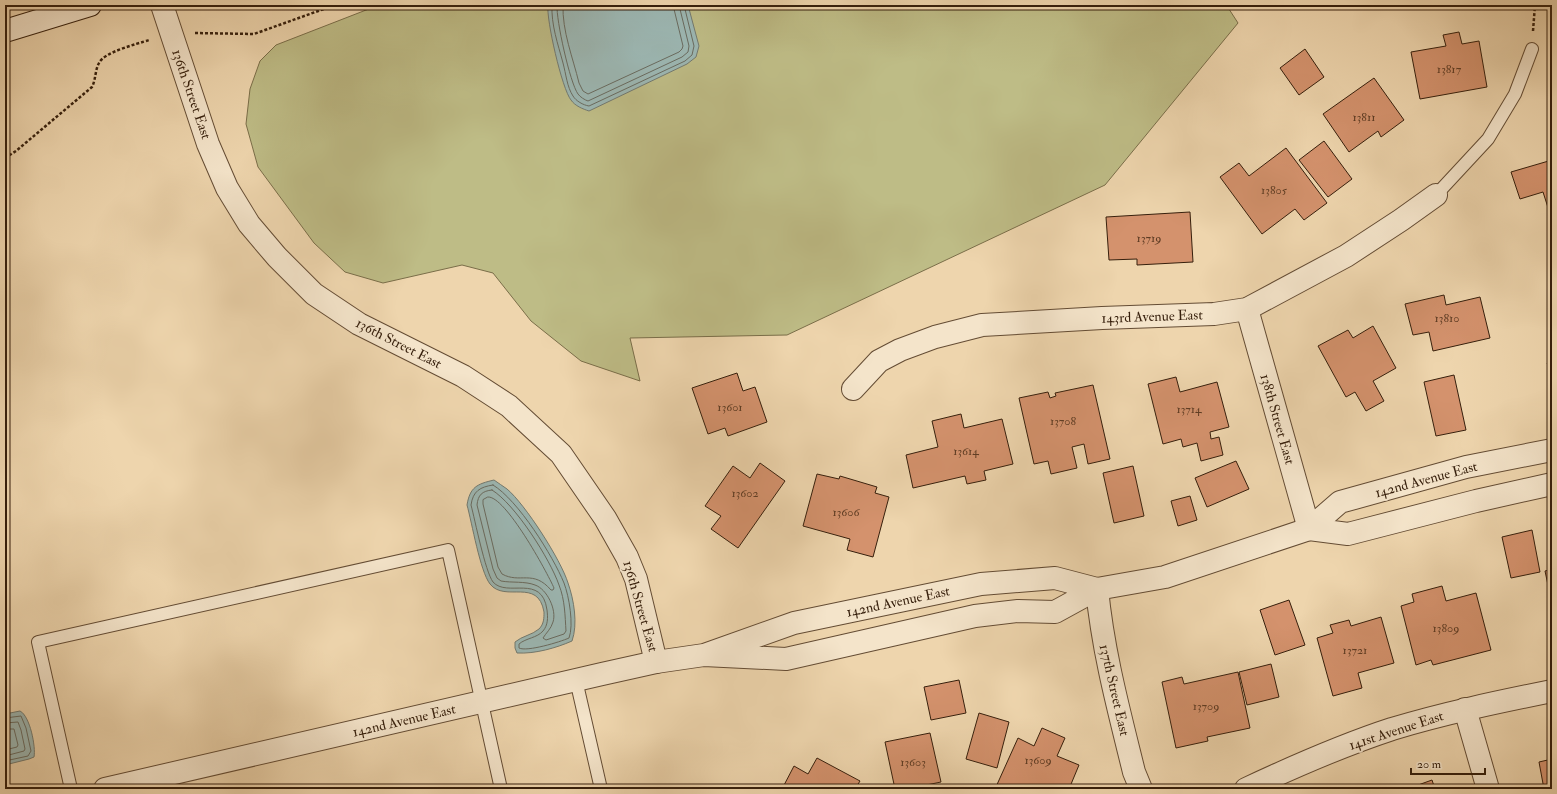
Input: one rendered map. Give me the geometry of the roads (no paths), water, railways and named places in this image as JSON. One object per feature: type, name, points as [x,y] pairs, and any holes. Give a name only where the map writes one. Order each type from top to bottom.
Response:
[{"type":"street","points":[[5,31],[90,5]]},
{"type":"street","name":"136th Street East","points":[[162,5],[208,144],[227,188],[249,224],[277,257],[314,294],[359,324],[463,376],[509,406],[561,454],[606,518],[627,557],[636,579],[656,662]]},
{"type":"street","name":"143rd Avenue East","points":[[853,389],[879,361],[900,350],[935,337],[982,325],[1102,318],[1214,314],[1247,309],[1346,256],[1436,195]]},
{"type":"street","name":"138th Street East","points":[[1247,309],[1309,529]]},
{"type":"street","name":"142nd Avenue East","points":[[114,788],[656,662],[704,655],[786,658],[975,616],[1018,611],[1055,612],[1097,589],[1165,577],[1309,529],[1340,502],[1466,467],[1552,450]]},
{"type":"street","name":"142nd Avenue East","points":[[1309,529],[1348,534],[1476,501],[1552,484]]},
{"type":"street","name":"142nd Avenue East","points":[[704,655],[794,623],[981,584],[1055,578],[1097,589]]},
{"type":"street","name":"137th Street East","points":[[1097,589],[1107,662],[1134,772],[1141,789]]},
{"type":"street","name":"141st Avenue East","points":[[1246,789],[1358,741],[1393,729],[1465,709],[1552,691]]},
{"type":"street","points":[[1465,709],[1488,789]]},
{"type":"lane","points":[[1436,195],[1488,139],[1515,94],[1532,49]]},
{"type":"lane","points":[[71,789],[38,642],[448,550],[501,789]]},
{"type":"lane","points":[[576,680],[601,789]]},
{"type":"water","points":[[548,5],[688,5],[699,46],[696,57],[687,64],[589,111],[575,104],[567,93],[559,69],[552,38],[549,24]]},
{"type":"water","points":[[494,480],[515,496],[542,533],[564,573],[570,590],[575,620],[572,641],[545,650],[531,653],[517,653],[515,642],[541,627],[544,619],[544,612],[541,602],[535,596],[528,593],[496,589],[486,578],[467,505],[470,494],[475,487]]},
{"type":"water","points":[[20,711],[27,719],[32,732],[34,757],[5,765],[5,714]]}]
